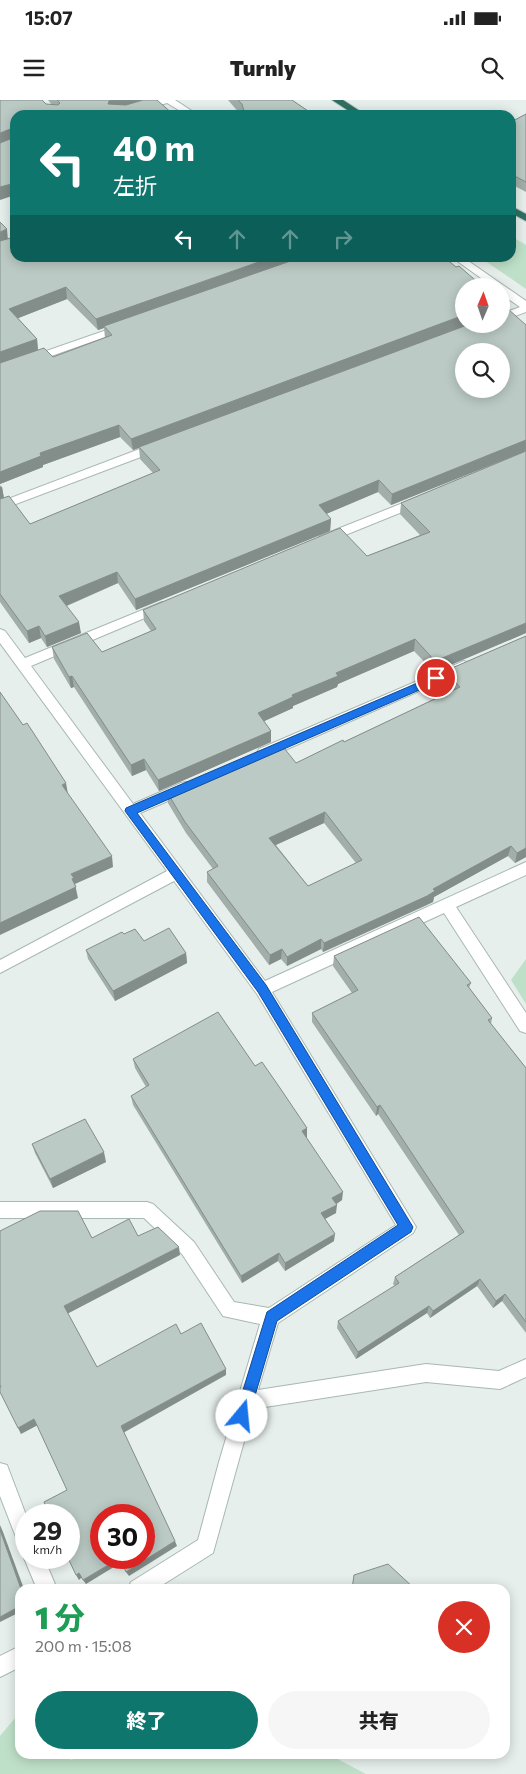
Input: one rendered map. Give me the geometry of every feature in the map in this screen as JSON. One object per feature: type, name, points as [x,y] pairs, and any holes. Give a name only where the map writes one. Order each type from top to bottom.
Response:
[{"type":"highway","points":[[337,100],[353,110]]},
{"type":"street","points":[[133,110],[168,100],[185,110]]},
{"type":"street","points":[[464,262],[487,278]]},
{"type":"street","points":[[510,295],[526,307],[510,314]]},
{"type":"street","points":[[0,371],[130,324]]},
{"type":"street","points":[[0,506],[168,443]]},
{"type":"street","points":[[315,543],[425,498]]},
{"type":"street","points":[[22,664],[178,600]]},
{"type":"street","points":[[0,634],[262,989],[407,1227],[271,1317],[228,1462],[206,1546],[146,1584]]},
{"type":"street","points":[[256,756],[481,659]]},
{"type":"street","points":[[130,811],[202,780]]},
{"type":"street","points":[[262,989],[526,868]]},
{"type":"street","points":[[0,967],[176,874]]},
{"type":"street","points":[[446,904],[526,1026]]},
{"type":"street","points":[[0,1210],[147,1210],[188,1248],[229,1310],[271,1317]]},
{"type":"street","points":[[247,1401],[426,1373],[500,1380],[526,1368]]},
{"type":"street","points":[[0,1472],[15,1510]]},
{"type":"street","points":[[38,1569],[44,1584]]},
{"type":"street","points":[[0,1668],[15,1659]]},
{"type":"green space","points":[[516,239],[526,245],[526,289],[487,262],[516,262]]},
{"type":"green space","points":[[526,959],[526,1004],[511,980]]},
{"type":"green space","points":[[15,1718],[15,1759],[338,1759],[366,1774],[0,1774],[0,1736]]},
{"type":"building","points":[[0,100],[42,100],[46,104],[58,105],[60,103],[57,100],[114,100],[109,101],[108,104],[126,105],[143,100],[157,100],[168,110],[10,110],[10,129],[0,133]]},
{"type":"building","points":[[238,100],[292,100],[307,110],[244,110],[242,104]]},
{"type":"building","points":[[526,114],[526,182],[516,177],[516,119]]},
{"type":"building","points":[[10,139],[10,184],[0,187],[0,143]]},
{"type":"building","points":[[0,222],[7,229],[0,232]]},
{"type":"building","points":[[10,238],[10,262],[259,262],[96,319],[66,287],[9,309],[37,339],[0,352],[0,241]]},
{"type":"building","points":[[288,262],[450,262],[456,267],[459,266],[473,278],[455,278],[455,318],[131,439],[119,425],[40,453],[41,456],[0,472],[0,363],[44,348],[53,357],[112,335],[104,326]]},
{"type":"building","points":[[510,311],[526,325],[526,440],[392,494],[379,480],[319,505],[331,519],[135,599],[117,572],[59,596],[79,622],[45,636],[39,626],[27,631],[0,594],[0,499],[9,496],[30,524],[160,470],[139,447],[455,330],[455,333],[510,333]]},
{"type":"building","points":[[526,451],[526,623],[435,661],[415,639],[336,673],[338,676],[292,695],[293,697],[258,713],[271,731],[158,780],[144,759],[131,765],[72,676],[69,677],[52,647],[87,633],[102,652],[156,629],[143,610],[340,528],[367,556],[430,532],[401,503]]},
{"type":"building","points":[[526,636],[526,848],[517,853],[511,846],[433,889],[435,891],[427,896],[324,943],[321,939],[287,957],[282,949],[270,955],[207,872],[218,866],[185,822],[167,792],[280,743],[296,763],[460,687],[445,671]],"holes":[[[325,812],[362,860],[308,886],[269,838]]]},
{"type":"building","points":[[0,692],[23,725],[27,723],[66,783],[62,785],[112,856],[71,874],[76,887],[0,923]]},
{"type":"building","points":[[419,917],[471,983],[467,985],[492,1018],[488,1020],[526,1068],[526,1322],[505,1294],[496,1301],[480,1279],[433,1311],[429,1306],[358,1352],[338,1321],[399,1283],[395,1277],[464,1232],[380,1105],[377,1107],[312,1013],[358,990],[334,956]]},
{"type":"building","points":[[169,928],[186,953],[113,991],[86,950],[122,932],[124,934],[135,929],[144,941]]},
{"type":"building","points":[[218,1012],[255,1066],[262,1062],[307,1128],[302,1131],[343,1192],[332,1198],[337,1205],[321,1213],[335,1234],[285,1263],[279,1253],[241,1276],[131,1096],[149,1085],[133,1059]]},
{"type":"building","points":[[85,1119],[104,1152],[50,1179],[32,1144]]},
{"type":"building","points":[[40,1211],[78,1211],[92,1238],[129,1219],[138,1236],[158,1227],[179,1247],[64,1306],[97,1367],[176,1324],[181,1334],[201,1323],[226,1369],[121,1426],[175,1541],[155,1554],[155,1504],[90,1504],[90,1569],[102,1569],[83,1580],[79,1573],[76,1575],[73,1569],[80,1569],[80,1504],[45,1504],[44,1502],[67,1490],[34,1419],[18,1428],[0,1392],[0,1231]]},
{"type":"building","points":[[0,1530],[19,1584],[15,1584],[15,1609],[0,1617]]},
{"type":"building","points":[[388,1564],[410,1584],[353,1584],[354,1575]]},
{"type":"route","points":[[242,1416],[271,1317],[407,1227],[262,989],[130,811],[436,678]]}]
